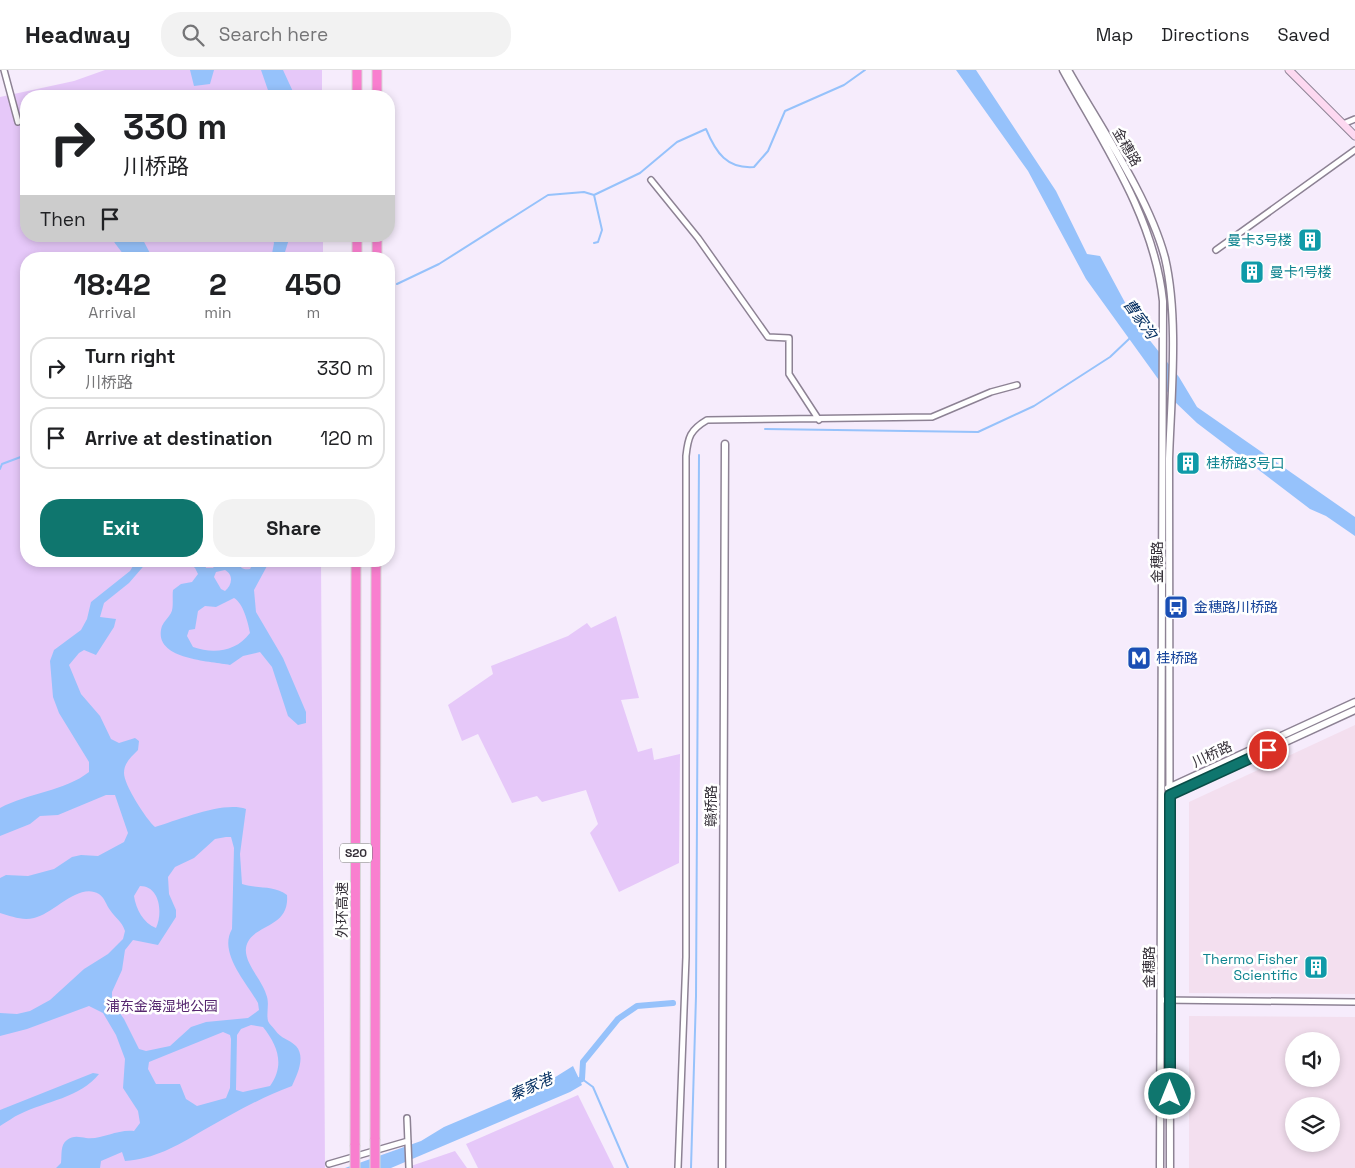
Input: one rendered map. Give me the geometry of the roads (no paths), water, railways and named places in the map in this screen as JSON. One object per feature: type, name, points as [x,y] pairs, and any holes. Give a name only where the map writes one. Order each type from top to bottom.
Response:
[{"type":"highway","points":[[357,70],[357,90]]},
{"type":"highway","points":[[377,70],[377,90]]},
{"type":"highway","name":"外环高速","points":[[355,1168],[356,567]]},
{"type":"highway","name":"S20","points":[[375,1168],[376,567]]},
{"type":"main road","points":[[1289,70],[1355,136]]},
{"type":"street","points":[[4,70],[18,122]]},
{"type":"street","name":"金穗路","points":[[1063,70],[1148,230],[1161,280],[1163,301],[1162,399],[1166,424],[1170,788],[1170,1168]]},
{"type":"street","name":"金穗路","points":[[1068,70],[1124,167],[1153,223],[1169,282],[1172,344],[1170,403],[1166,424],[1160,1168]]},
{"type":"street","points":[[1343,124],[1355,119]]},
{"type":"street","points":[[1216,250],[1355,150]]},
{"type":"street","points":[[651,180],[698,238],[768,337],[789,338],[789,374],[819,420]]},
{"type":"street","points":[[678,1168],[686,957],[686,456],[688,437],[694,428],[707,420],[932,417],[991,392],[1017,385]]},
{"type":"street","name":"赣桥路","points":[[722,1168],[725,444]]},
{"type":"street","name":"川桥路","points":[[1162,794],[1170,788],[1355,702]]},
{"type":"street","name":"川桥路","points":[[1162,794],[1170,795],[1355,710]]},
{"type":"street","points":[[1161,1000],[1355,1002]]},
{"type":"street","points":[[407,1118],[409,1166]]},
{"type":"street","points":[[329,1164],[408,1142]]},
{"type":"water","points":[[190,70],[214,70],[210,84],[194,86]]},
{"type":"water","points":[[261,70],[283,70],[292,90],[268,90]]},
{"type":"water","name":"曹家沟","points":[[956,70],[976,70],[1056,191],[1087,254],[1100,256],[1136,323],[1179,377],[1197,407],[1355,517],[1355,536],[1326,516],[1310,509],[1197,423],[1174,401],[1086,279],[1028,171]]},
{"type":"water","points":[[114,242],[144,242],[149,252],[121,252]]},
{"type":"water","points":[[288,242],[285,252],[272,252],[274,243]]},
{"type":"water","points":[[132,567],[143,567],[129,583],[104,603],[100,617],[116,619],[114,627],[96,655],[84,650],[69,665],[81,694],[100,716],[111,739],[119,743],[135,738],[139,741],[138,750],[128,760],[124,773],[136,802],[155,827],[213,809],[236,807],[246,809],[240,854],[242,884],[271,888],[287,895],[286,906],[282,915],[249,940],[246,954],[267,997],[269,1022],[280,1035],[296,1046],[299,1050],[300,1061],[292,1086],[258,1101],[156,1155],[125,1161],[122,1152],[101,1161],[100,1168],[56,1168],[61,1163],[63,1145],[69,1138],[92,1138],[134,1131],[140,1123],[138,1111],[123,1088],[125,1059],[116,1035],[103,1013],[89,1006],[27,1029],[0,1036],[0,1013],[17,1014],[30,1011],[50,1000],[84,969],[108,954],[123,939],[125,931],[103,897],[91,891],[74,895],[50,911],[30,919],[21,919],[0,913],[0,878],[6,875],[28,876],[54,869],[72,857],[81,855],[98,856],[124,842],[128,833],[115,795],[106,795],[58,815],[40,816],[30,824],[0,836],[0,808],[69,784],[89,772],[89,762],[59,713],[53,697],[50,661],[54,650],[81,630],[87,619],[91,602],[130,571]],"holes":[[[231,837],[234,848],[232,929],[229,938],[229,948],[231,958],[258,1003],[259,1010],[248,1018],[206,1022],[191,1027],[170,1046],[146,1051],[139,1049],[124,1019],[112,1002],[112,992],[122,970],[125,950],[133,940],[158,945],[176,917],[176,910],[169,894],[168,877],[175,867],[194,858],[215,839]],[[140,886],[147,887],[156,895],[159,908],[156,928],[147,923],[136,906],[134,896]],[[251,1025],[263,1027],[273,1041],[278,1056],[278,1063],[275,1078],[270,1086],[243,1092],[236,1090],[237,1035],[241,1029]],[[223,1032],[230,1035],[231,1039],[230,1088],[226,1098],[197,1106],[186,1099],[180,1084],[156,1084],[148,1069],[149,1062]]]},
{"type":"water","points":[[194,567],[241,567],[250,569],[251,567],[266,567],[254,590],[256,612],[283,658],[306,712],[306,723],[298,725],[288,716],[272,667],[260,652],[243,656],[230,665],[185,657],[165,646],[161,637],[162,626],[172,611],[173,590],[181,584],[192,582],[198,574]],"holes":[[[225,570],[228,572],[231,580],[225,591],[221,589],[214,577],[216,572]],[[234,598],[237,600],[246,618],[250,633],[238,644],[224,650],[216,651],[193,647],[187,636],[189,630],[195,629],[198,611],[205,606],[216,607]]]},
{"type":"water","points":[[573,1066],[582,1085],[570,1092],[391,1168],[345,1168],[421,1141],[444,1127],[541,1086]]},
{"type":"water","points":[[93,1073],[99,1074],[82,1089],[20,1114],[0,1126],[0,1110]]},
{"type":"waterway","points":[[594,243],[598,242],[602,230],[594,195],[640,173],[677,142],[706,129],[718,152],[724,158],[737,165],[754,167],[768,151],[785,111],[844,85],[865,70]]},
{"type":"waterway","points":[[397,284],[439,264],[548,195],[584,192],[594,195]]},
{"type":"waterway","points":[[765,429],[978,432],[1034,406],[1110,357],[1130,338]]},
{"type":"waterway","points":[[691,1168],[696,996],[699,455]]},
{"type":"waterway","points":[[0,469],[2,464],[20,457]]},
{"type":"waterway","name":"秦家港","points":[[573,1083],[582,1079],[583,1062],[618,1019],[637,1006],[673,1003]]},
{"type":"waterway","points":[[582,1079],[593,1087],[628,1168]]},
{"type":"place","name":"曼卡3号楼","points":[[1310,240]]},
{"type":"place","name":"曼卡1号楼","points":[[1252,272]]},
{"type":"place","name":"桂桥路3号口","points":[[1188,463]]},
{"type":"place","name":"金穗路川桥路","points":[[1176,607]]},
{"type":"place","name":"桂桥路","points":[[1139,658]]},
{"type":"place","name":"Thermo Fisher Scientific","points":[[1316,967]]},
{"type":"park label","name":"浦东金海湿地公园","points":[[162,1006]]}]
